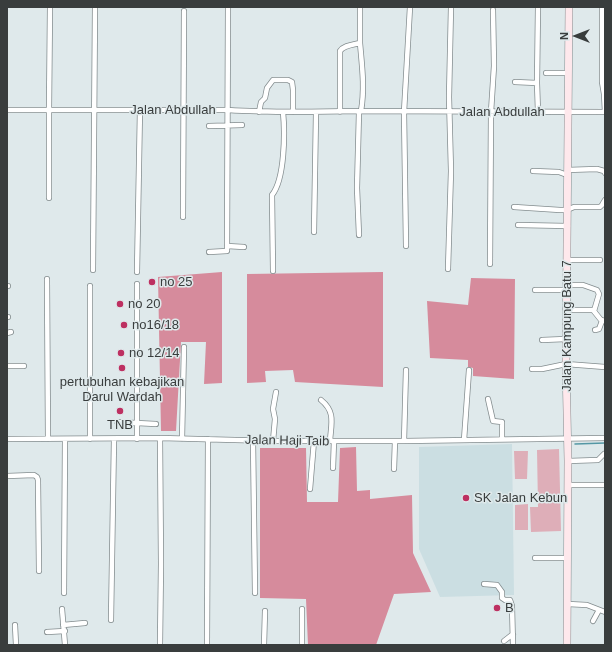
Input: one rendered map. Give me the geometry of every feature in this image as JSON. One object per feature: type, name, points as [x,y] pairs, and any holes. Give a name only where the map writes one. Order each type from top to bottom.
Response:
[{"type":"street","points":[[49,198],[50,7]]},
{"type":"street","points":[[93,270],[95,7]]},
{"type":"street","points":[[227,249],[228,7]]},
{"type":"street","points":[[359,235],[357,188],[360,111],[363,102],[360,7]]},
{"type":"street","points":[[406,246],[404,112],[410,7]]},
{"type":"street","points":[[448,269],[451,171],[451,7]]},
{"type":"street","points":[[538,7],[538,112]]},
{"type":"street","name":"Jalan Kampung Batu 7","points":[[567,645],[568,439],[566,310],[568,260],[567,173],[569,7]]},
{"type":"street","points":[[602,7],[602,82],[605,112]]},
{"type":"street","points":[[490,264],[491,112],[494,66],[493,10]]},
{"type":"street","points":[[183,217],[184,11]]},
{"type":"street","points":[[340,112],[340,51],[346,46],[360,43]]},
{"type":"street","points":[[546,73],[568,73]]},
{"type":"street","points":[[259,112],[261,102],[266,98],[267,88],[271,82],[275,80],[288,80],[292,82],[294,90],[293,112]]},
{"type":"street","points":[[515,82],[537,83]]},
{"type":"street","name":"Jalan Abdullah","points":[[7,110],[228,110],[316,113],[360,111],[605,112]]},
{"type":"street","points":[[137,272],[140,110]]},
{"type":"street","points":[[273,271],[272,195],[277,189],[281,176],[285,126],[282,112]]},
{"type":"street","points":[[314,232],[316,113]]},
{"type":"street","points":[[209,126],[242,125]]},
{"type":"street","points":[[533,171],[567,173],[597,169],[604,171],[605,173]]},
{"type":"street","points":[[514,207],[568,210],[574,207],[600,207],[605,200]]},
{"type":"street","points":[[518,225],[568,226]]},
{"type":"street","points":[[209,252],[244,247]]},
{"type":"street","points":[[568,260],[600,260]]},
{"type":"street","points":[[46,279],[48,439]]},
{"type":"street","points":[[137,284],[137,439]]},
{"type":"street","points":[[535,290],[567,288],[583,285],[597,290],[598,296],[594,311]]},
{"type":"street","points":[[90,286],[90,439]]},
{"type":"street","points":[[566,310],[594,311],[604,321],[599,329],[595,330]]},
{"type":"street","points":[[542,340],[566,339]]},
{"type":"street","points":[[182,439],[184,347]]},
{"type":"street","points":[[532,369],[542,369],[566,364],[605,367]]},
{"type":"street","points":[[7,366],[24,366]]},
{"type":"street","points":[[404,441],[406,370]]},
{"type":"street","points":[[464,440],[470,370]]},
{"type":"street","points":[[273,441],[275,419],[273,409],[276,392]]},
{"type":"street","points":[[488,399],[493,421],[502,422],[502,439]]},
{"type":"street","points":[[321,400],[328,405],[331,413],[333,468]]},
{"type":"street","points":[[117,422],[156,424]]},
{"type":"street","points":[[160,438],[160,645]]},
{"type":"street","name":"Jalan Haji Taib","points":[[7,439],[65,440],[160,438],[273,441],[404,441],[605,438]]},
{"type":"street","points":[[111,620],[114,439]]},
{"type":"street","points":[[208,439],[208,645]]},
{"type":"street","points":[[64,593],[65,440]]},
{"type":"street","points":[[253,440],[255,593]]},
{"type":"street","points":[[310,489],[314,441]]},
{"type":"street","points":[[394,469],[395,441]]},
{"type":"street","points":[[568,461],[598,460],[604,454]]},
{"type":"street","points":[[7,476],[37,477],[39,571]]},
{"type":"street","points":[[568,485],[605,485]]},
{"type":"street","points":[[535,558],[568,558]]},
{"type":"street","points":[[484,584],[497,585],[502,592],[502,598],[505,600],[510,600],[512,606],[513,645]]},
{"type":"street","points":[[568,604],[587,606],[605,612]]},
{"type":"street","points":[[62,609],[65,645]]},
{"type":"street","points":[[302,609],[302,645]]},
{"type":"street","points":[[593,621],[600,610]]},
{"type":"street","points":[[264,645],[265,611]]},
{"type":"street","points":[[63,625],[85,623]]},
{"type":"street","points":[[15,625],[16,645]]},
{"type":"street","points":[[47,632],[64,631]]},
{"type":"street","points":[[504,641],[513,634]]},
{"type":"shaded area","points":[[222,272],[222,383],[204,384],[206,342],[181,342],[176,431],[161,431],[158,277]]},
{"type":"shaded area","points":[[383,272],[383,387],[295,382],[293,370],[265,371],[266,382],[247,383],[247,274]]},
{"type":"shaded area","points":[[471,278],[515,279],[514,379],[473,376],[473,368],[468,367],[468,360],[430,358],[427,301],[468,305]]},
{"type":"shaded area","name":"SK Jalan Kebun","points":[[512,444],[514,595],[440,597],[419,549],[419,447]]},
{"type":"shaded area","points":[[356,447],[357,491],[370,490],[370,499],[412,495],[413,553],[431,592],[394,594],[376,645],[308,645],[306,599],[260,598],[260,448],[306,448],[307,502],[338,502],[340,448]]},
{"type":"shaded area","points":[[559,449],[561,531],[531,532],[530,507],[538,507],[537,450]]},
{"type":"shaded area","points":[[514,451],[528,451],[527,479],[515,479]]},
{"type":"shaded area","points":[[528,504],[528,530],[515,530],[515,505]]},
{"type":"waterway","points":[[575,444],[605,443]]},
{"type":"place","name":"no 25","points":[[152,282]]},
{"type":"place","name":"no 20","points":[[120,304]]},
{"type":"place","name":"no16/18","points":[[124,325]]},
{"type":"place","name":"no 12/14","points":[[121,353]]},
{"type":"place","name":"pertubuhan kebajikan Darul Wardah","points":[[122,368]]},
{"type":"place","name":"TNB","points":[[120,411]]},
{"type":"place","name":"SK Jalan Kebun","points":[[466,498]]},
{"type":"place","name":"B","points":[[497,608]]}]
